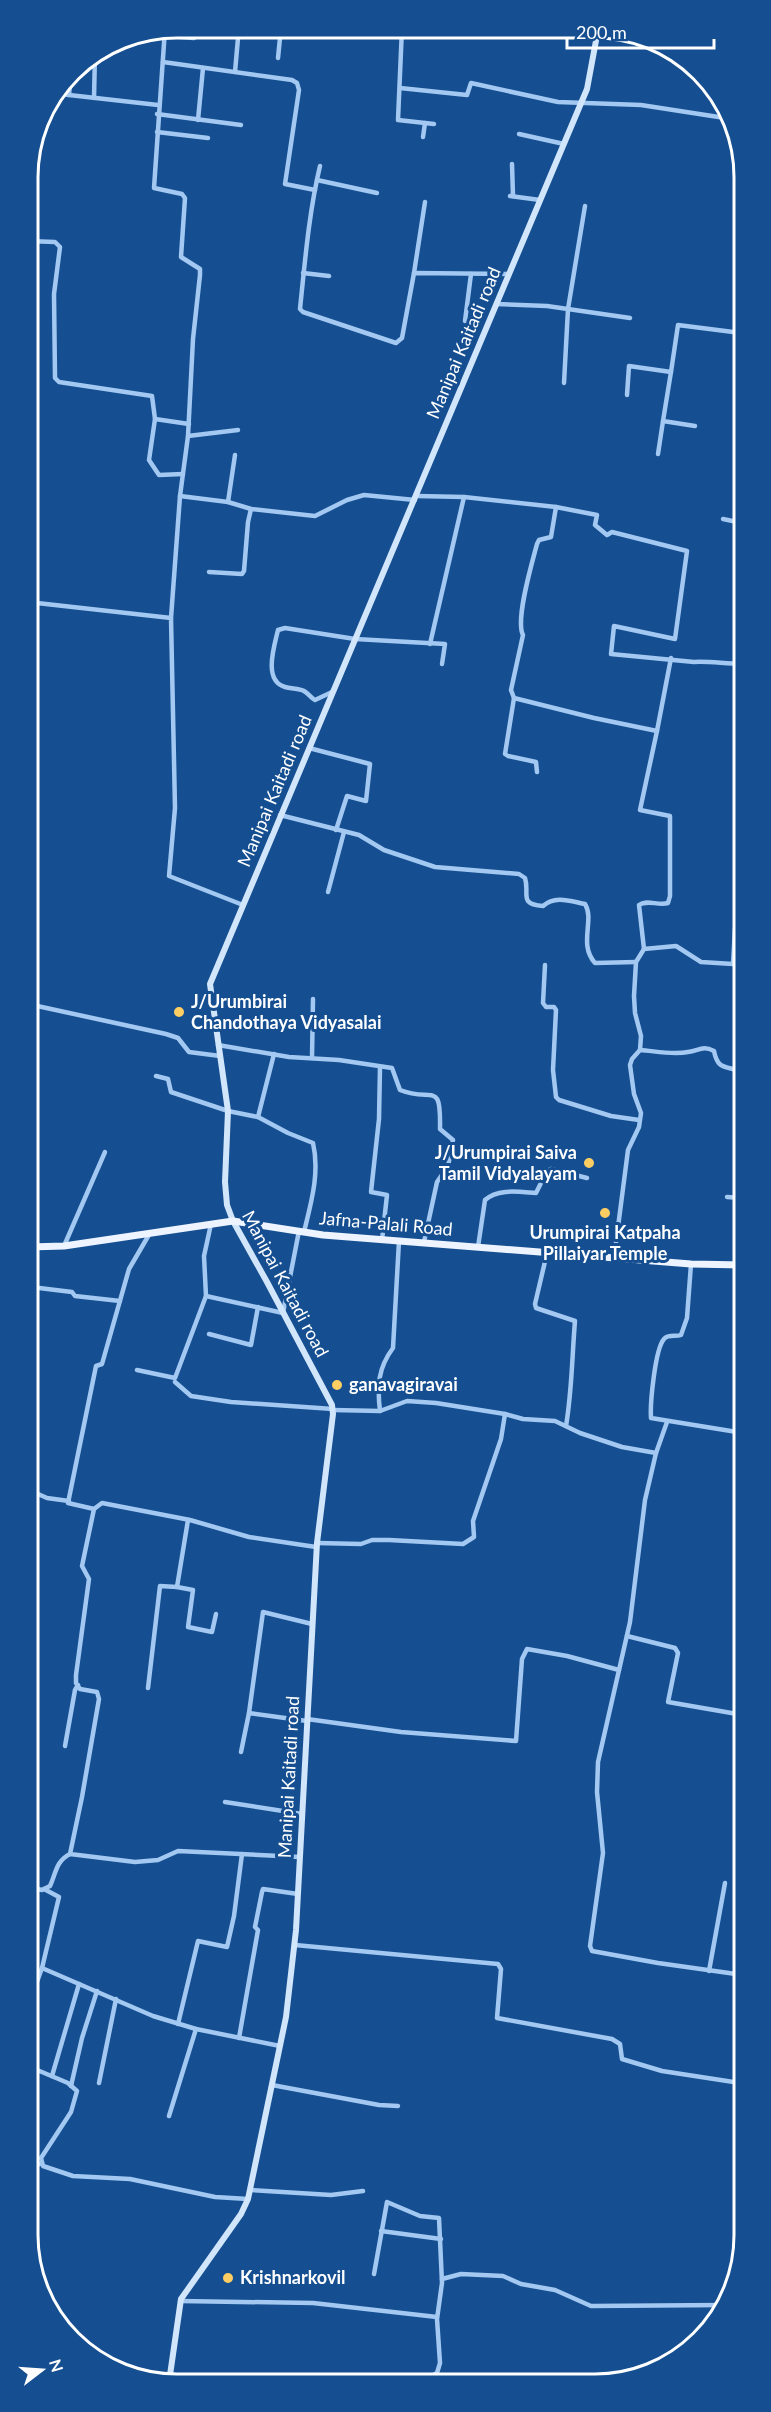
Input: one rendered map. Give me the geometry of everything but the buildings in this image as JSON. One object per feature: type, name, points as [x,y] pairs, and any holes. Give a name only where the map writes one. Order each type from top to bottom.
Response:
[{"type":"main road","name":"Manipai Kaitadi road","points":[[170,2374],[180,2301],[241,2214],[248,2199],[286,2017],[295,1945],[317,1545],[333,1409],[233,1221],[225,1192],[228,1111],[210,984],[582,102],[587,89],[596,38]]},
{"type":"main road","name":"Jafna-Palali Road","points":[[38,1247],[64,1246],[233,1221],[302,1232],[382,1240],[691,1264],[733,1265]]},
{"type":"street","points":[[235,72],[238,38]]},
{"type":"street","points":[[278,58],[280,38]]},
{"type":"street","points":[[402,38],[398,120],[434,124]]},
{"type":"street","points":[[166,39],[157,114],[154,188],[182,194],[185,198],[181,257],[200,269],[193,339],[188,436],[180,496],[176,582],[171,618],[176,808],[169,876],[243,905]]},
{"type":"street","points":[[163,62],[292,80],[297,83],[299,90],[285,184],[315,190]]},
{"type":"street","points":[[94,98],[95,64]]},
{"type":"street","points":[[198,120],[203,68]]},
{"type":"street","points":[[400,87],[467,95],[471,83],[558,102],[641,105],[720,117]]},
{"type":"street","points":[[69,96],[70,88]]},
{"type":"street","points":[[64,95],[158,105]]},
{"type":"street","points":[[157,114],[241,125]]},
{"type":"street","points":[[423,137],[425,123]]},
{"type":"street","points":[[157,132],[208,138]]},
{"type":"street","points":[[519,134],[564,144]]},
{"type":"street","points":[[512,164],[512,196],[540,200]]},
{"type":"street","points":[[320,166],[303,273],[300,309],[303,312],[396,343],[402,338],[425,201]]},
{"type":"street","points":[[317,180],[377,193]]},
{"type":"street","points":[[564,383],[568,309],[585,206]]},
{"type":"street","points":[[38,241],[56,242],[60,247],[53,316],[55,378],[59,382],[147,394],[154,400],[155,419],[149,460],[151,465],[159,475],[183,474]]},
{"type":"street","points":[[303,273],[329,276]]},
{"type":"street","points":[[414,273],[509,274]]},
{"type":"street","points":[[465,321],[471,274]]},
{"type":"street","points":[[496,304],[568,309],[630,318]]},
{"type":"street","points":[[657,454],[678,325],[734,332]]},
{"type":"street","points":[[627,395],[629,366],[671,372]]},
{"type":"street","points":[[155,419],[189,424]]},
{"type":"street","points":[[663,421],[694,426]]},
{"type":"street","points":[[188,436],[238,430]]},
{"type":"street","points":[[228,502],[235,455]]},
{"type":"street","points":[[180,496],[228,502],[252,509],[315,516],[347,500],[364,495],[416,498],[464,497],[556,507],[597,515],[595,525],[607,535],[612,532],[687,551],[675,639],[614,626],[611,654],[734,664]]},
{"type":"street","points":[[430,644],[464,497]]},
{"type":"street","points":[[537,772],[536,762],[506,754],[514,698],[511,690],[523,635],[520,629],[525,598],[537,544],[539,540],[551,537],[556,507]]},
{"type":"street","points":[[209,572],[242,574],[248,522],[252,509]]},
{"type":"street","points":[[723,519],[734,521]]},
{"type":"street","points":[[38,603],[171,618]]},
{"type":"street","points":[[332,692],[315,700],[301,690],[276,683],[272,677],[272,669],[278,630],[285,628],[355,639],[445,644],[442,664]]},
{"type":"street","points":[[614,1258],[628,1150],[639,1127],[641,1113],[634,1094],[630,1065],[640,1050],[640,1036],[634,1004],[636,962],[645,949],[639,905],[643,902],[660,905],[668,903],[670,896],[670,816],[640,810],[671,658]]},
{"type":"street","points":[[514,698],[657,731]]},
{"type":"street","points":[[309,748],[370,764],[366,801],[347,796],[336,830]]},
{"type":"street","points":[[280,815],[359,835],[384,850],[435,867],[519,874],[525,878],[527,884],[525,896],[528,902],[534,905],[543,906],[555,899],[585,904],[588,912],[586,936],[591,958],[595,963],[636,962]]},
{"type":"street","points":[[328,892],[344,832]]},
{"type":"street","points":[[645,949],[676,946],[701,962],[730,965],[734,962]]},
{"type":"street","points":[[544,965],[543,1004],[546,1007],[554,1007],[556,1010],[553,1070],[556,1097],[559,1100],[611,1116],[639,1120]]},
{"type":"street","points":[[312,1058],[313,999]]},
{"type":"street","points":[[38,1006],[166,1034],[178,1038],[189,1052],[220,1056]]},
{"type":"street","points":[[218,1045],[395,1070],[400,1090],[437,1098],[441,1104],[440,1129],[453,1140],[448,1166],[437,1182],[423,1242]]},
{"type":"street","points":[[640,1050],[690,1053],[698,1048],[707,1047],[714,1051],[716,1061],[720,1066],[734,1070]]},
{"type":"street","points":[[258,1117],[274,1054]]},
{"type":"street","points":[[380,1067],[379,1119],[371,1192],[387,1195],[382,1240]]},
{"type":"street","points":[[156,1076],[168,1079],[171,1092],[228,1111],[258,1117],[313,1143],[316,1156],[314,1192],[283,1313],[206,1296]]},
{"type":"street","points":[[64,1246],[105,1152]]},
{"type":"street","points":[[478,1247],[485,1200],[491,1195],[506,1192],[536,1193],[542,1186],[547,1171],[551,1169],[587,1178]]},
{"type":"street","points":[[727,1197],[734,1197]]},
{"type":"street","points":[[137,1370],[175,1378],[206,1296],[204,1256],[211,1224]]},
{"type":"street","points":[[69,1501],[96,1366],[102,1364],[111,1338],[129,1269],[150,1233]]},
{"type":"street","points":[[380,1411],[379,1376],[383,1361],[393,1348],[399,1241]]},
{"type":"street","points":[[547,1253],[536,1308],[576,1321],[570,1373],[572,1390],[566,1426]]},
{"type":"street","points":[[691,1264],[687,1318],[681,1335],[668,1336],[663,1340],[658,1353],[650,1408],[651,1418],[733,1432]]},
{"type":"street","points":[[38,1288],[72,1292],[75,1296],[120,1301]]},
{"type":"street","points":[[209,1334],[251,1345],[258,1307]]},
{"type":"street","points":[[175,1382],[191,1396],[202,1398],[311,1409],[380,1411],[407,1401],[505,1414],[523,1419],[555,1421],[622,1447],[656,1453]]},
{"type":"street","points":[[70,1854],[99,1699],[97,1692],[80,1689],[76,1675],[89,1579],[82,1566],[94,1509],[102,1503],[188,1520],[249,1537],[317,1545],[362,1544],[372,1540],[463,1544],[474,1537],[472,1521],[501,1439],[505,1414]]},
{"type":"street","points":[[667,1422],[656,1453],[645,1500],[627,1636],[598,1762],[597,1792],[603,1853],[590,1946],[592,1951],[618,1957],[733,1974]]},
{"type":"street","points":[[38,1494],[94,1509]]},
{"type":"street","points":[[177,1587],[188,1520]]},
{"type":"street","points":[[148,1688],[160,1586],[193,1590],[188,1627],[212,1632],[216,1614]]},
{"type":"street","points":[[241,1752],[249,1713],[263,1612],[312,1624]]},
{"type":"street","points":[[627,1636],[675,1648],[678,1653],[668,1701],[733,1713]]},
{"type":"street","points":[[249,1713],[401,1732],[516,1741],[522,1659],[527,1649],[567,1656],[619,1670]]},
{"type":"street","points":[[65,1746],[75,1690],[78,1685]]},
{"type":"street","points":[[225,1802],[302,1814]]},
{"type":"street","points":[[44,1889],[50,1886],[57,1864],[70,1854],[135,1862],[158,1860],[178,1851],[300,1857]]},
{"type":"street","points":[[178,2024],[198,1941],[227,1947],[234,1916],[242,1854]]},
{"type":"street","points":[[709,1971],[725,1883]]},
{"type":"street","points":[[38,1888],[59,1897],[38,1979]]},
{"type":"street","points":[[239,2038],[258,1930],[255,1927],[263,1889],[298,1894]]},
{"type":"street","points":[[295,1945],[498,1964],[501,1969],[497,2018],[612,2039],[620,2044],[622,2059],[662,2071],[733,2082]]},
{"type":"street","points":[[42,1968],[153,2016],[196,2029],[280,2046]]},
{"type":"street","points":[[52,2076],[79,1984]]},
{"type":"street","points":[[71,2086],[82,2038],[98,1991]]},
{"type":"street","points":[[99,2083],[116,1999]]},
{"type":"street","points":[[169,2116],[196,2029]]},
{"type":"street","points":[[38,2070],[77,2091],[71,2112],[41,2158],[43,2166],[73,2176],[130,2180],[214,2197],[248,2199]]},
{"type":"street","points":[[272,2085],[379,2105],[398,2106]]},
{"type":"street","points":[[38,2164],[42,2163]]},
{"type":"street","points":[[250,2190],[331,2195],[363,2191]]},
{"type":"street","points":[[374,2274],[387,2202],[420,2216],[439,2218],[442,2279],[437,2317],[440,2363],[435,2374]]},
{"type":"street","points":[[381,2231],[441,2239]]},
{"type":"street","points":[[442,2279],[461,2274],[503,2276],[521,2284],[555,2290],[591,2306],[715,2305]]},
{"type":"street","points":[[180,2301],[314,2303],[437,2317]]},
{"type":"place","name":"J/Urumbirai Chandothaya Vidyasalai","points":[[179,1012]]},
{"type":"place","name":"J/Urumpirai Saiva Tamil Vidyalayam","points":[[589,1163]]},
{"type":"place","name":"Urumpirai Katpaha Pillaiyar Temple","points":[[605,1213]]},
{"type":"place","name":"ganavagiravai","points":[[337,1385]]},
{"type":"place","name":"Krishnarkovil","points":[[228,2278]]}]
